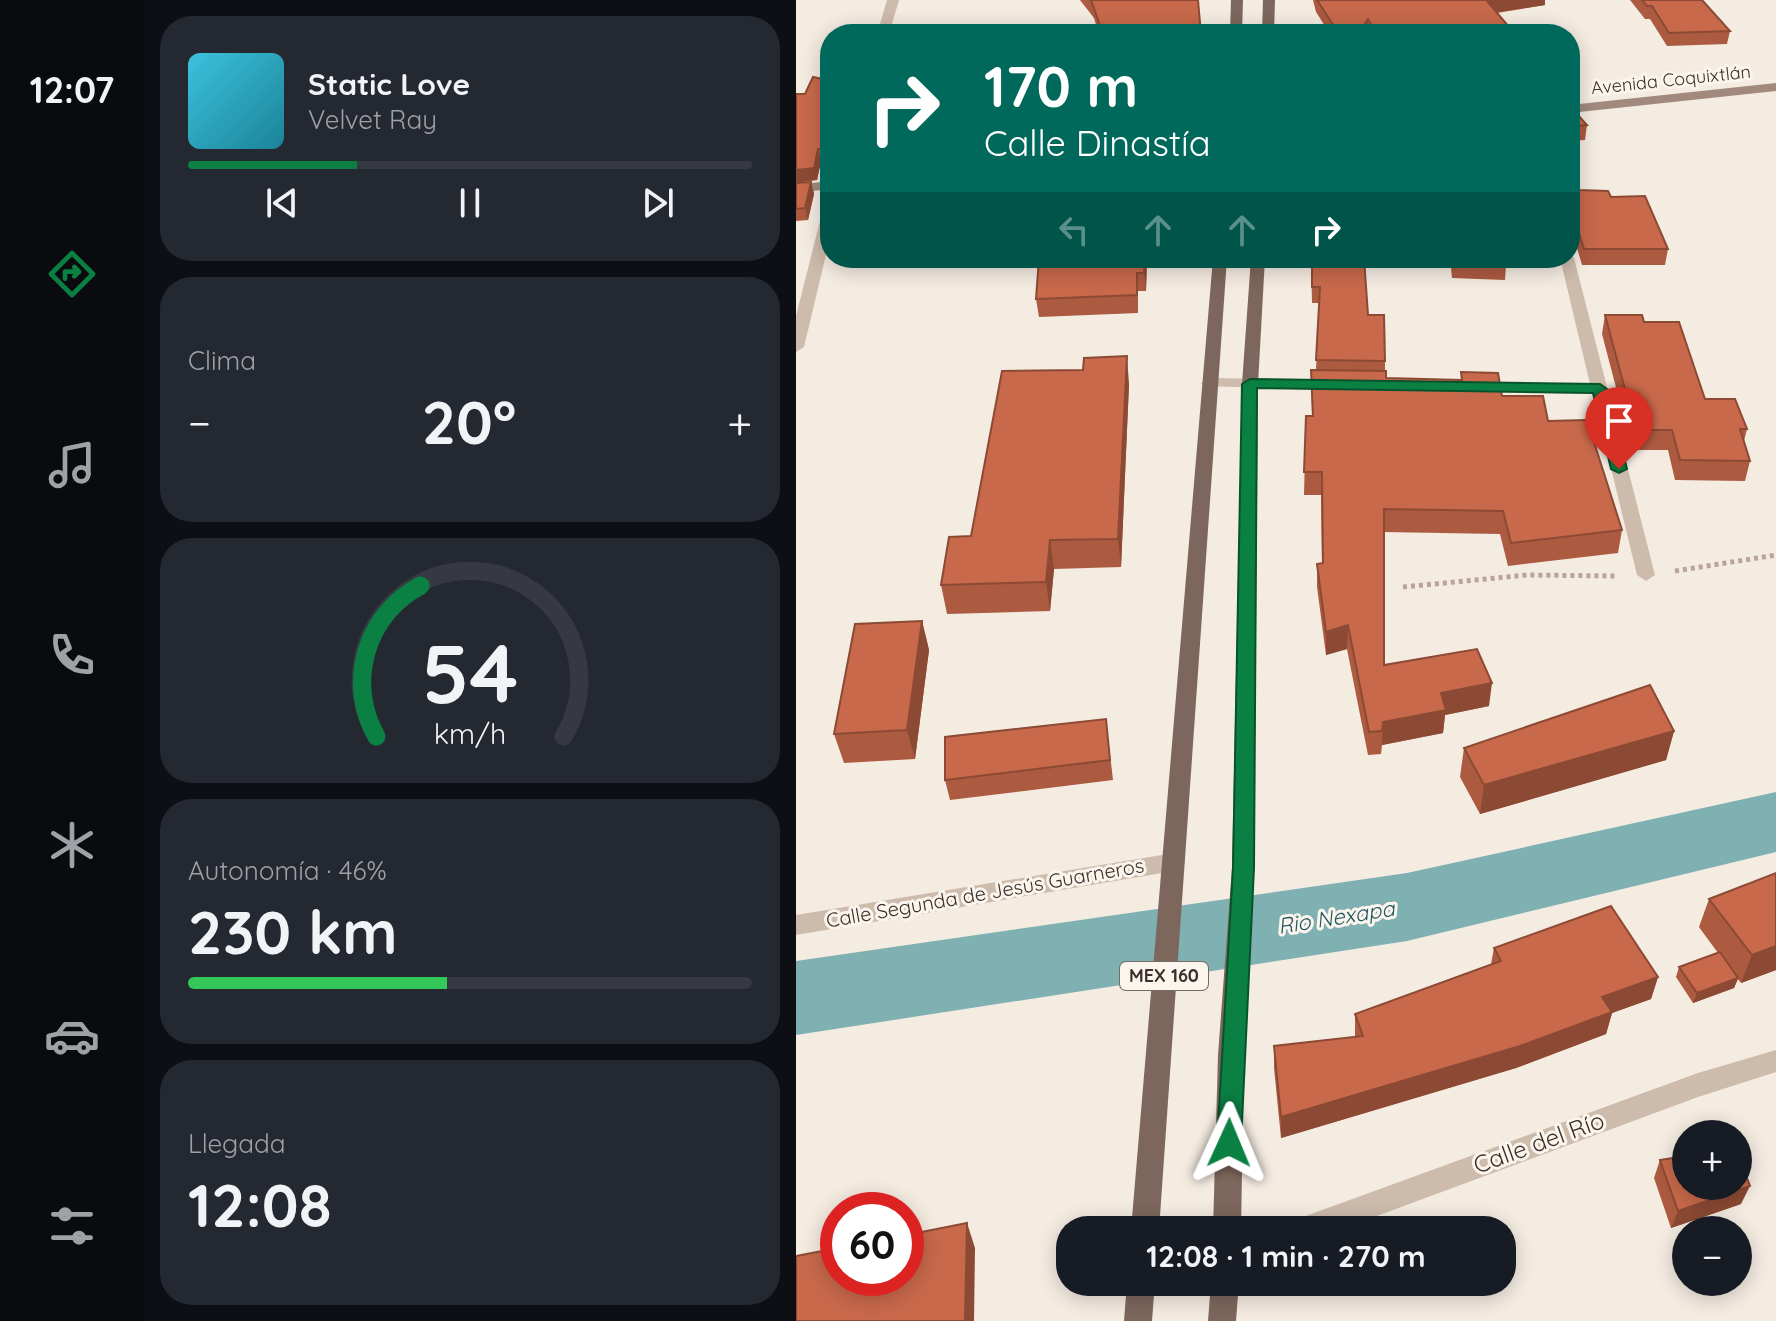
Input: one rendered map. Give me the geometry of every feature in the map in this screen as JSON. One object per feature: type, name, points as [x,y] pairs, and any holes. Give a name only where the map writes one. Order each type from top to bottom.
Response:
[{"type":"main road","points":[[1236,24],[1237,0]]},
{"type":"main road","points":[[1268,24],[1269,0]]},
{"type":"main road","name":"MEX 160","points":[[1146,1216],[1219,268]]},
{"type":"main road","name":"MEX 160","points":[[1227,1216],[1231,1055],[1243,868],[1250,384],[1257,268]]},
{"type":"main road","points":[[1138,1321],[1140,1296]]},
{"type":"main road","points":[[1222,1321],[1224,1296]]},
{"type":"street","points":[[886,24],[893,0]]},
{"type":"street","name":"Avenida Coquixtlán","points":[[1580,108],[1776,87]]},
{"type":"street","points":[[796,189],[820,186]]},
{"type":"street","points":[[796,347],[820,256]]},
{"type":"street","points":[[1570,268],[1646,575]]},
{"type":"street","points":[[1209,383],[1361,385]]},
{"type":"street","points":[[1456,387],[1600,389]]},
{"type":"street","name":"Calle Segunda de Jesús Guarneros","points":[[796,925],[1174,862]]},
{"type":"street","name":"Calle del Río","points":[[1341,1216],[1698,1085],[1776,1061]]},
{"type":"path","points":[[1403,587],[1527,575],[1646,575],[1776,555]]},
{"type":"building","points":[[1091,0],[1198,0],[1200,24],[1099,24]]},
{"type":"building","points":[[1317,0],[1491,0],[1487,1],[1507,24],[1371,24],[1368,19],[1365,24],[1333,24]]},
{"type":"building","points":[[1642,0],[1702,0],[1730,31],[1669,33],[1652,6],[1647,6]]},
{"type":"building","points":[[813,77],[820,78],[820,149],[814,168],[796,170],[796,94],[805,94]]},
{"type":"building","points":[[811,182],[805,208],[796,209],[796,183]]},
{"type":"building","points":[[1580,190],[1608,191],[1611,197],[1645,196],[1668,249],[1584,249],[1580,236]]},
{"type":"building","points":[[1038,268],[1144,268],[1144,273],[1137,273],[1137,295],[1036,299]]},
{"type":"building","points":[[1312,268],[1365,268],[1368,315],[1384,315],[1385,361],[1316,360],[1320,287],[1312,287]]},
{"type":"building","points":[[1605,315],[1642,315],[1644,322],[1679,322],[1705,399],[1735,399],[1747,429],[1740,429],[1750,461],[1680,460],[1672,430],[1630,430],[1620,393],[1626,393]]},
{"type":"building","points":[[1127,356],[1118,539],[1050,540],[1046,582],[941,585],[949,537],[971,536],[1002,371],[1083,370],[1084,358]]},
{"type":"building","points":[[1311,370],[1386,371],[1386,378],[1462,380],[1461,372],[1498,373],[1502,396],[1543,396],[1548,421],[1587,420],[1622,530],[1511,543],[1503,511],[1384,509],[1384,665],[1477,649],[1492,683],[1441,693],[1446,710],[1383,722],[1382,731],[1369,732],[1348,625],[1326,632],[1317,564],[1323,563],[1322,472],[1304,472],[1306,416],[1313,416]]},
{"type":"building","points":[[922,621],[907,730],[834,734],[855,624]]},
{"type":"building","points":[[1650,685],[1674,731],[1484,785],[1464,748]]},
{"type":"building","points":[[1106,719],[1110,760],[945,780],[945,737]]},
{"type":"building","points":[[1776,873],[1776,946],[1752,955],[1709,899]]},
{"type":"building","points":[[1611,906],[1658,977],[1602,997],[1612,1012],[1520,1046],[1281,1117],[1274,1046],[1363,1036],[1355,1014],[1501,961],[1494,948]]},
{"type":"building","points":[[1720,952],[1738,978],[1697,993],[1679,967]]},
{"type":"building","points":[[1672,1158],[1672,1194],[1660,1160]]},
{"type":"building","points":[[1674,1200],[1710,1200],[1678,1211]]},
{"type":"building","points":[[967,1223],[965,1321],[796,1321],[796,1256],[820,1251],[820,1296],[924,1296],[924,1231]]},
{"type":"waterway","name":"Rio Nexapa","points":[[796,998],[1407,907],[1776,822]]},
{"type":"route","points":[[1229,1143],[1231,1055],[1243,868],[1250,384],[1600,389],[1619,469]]}]
